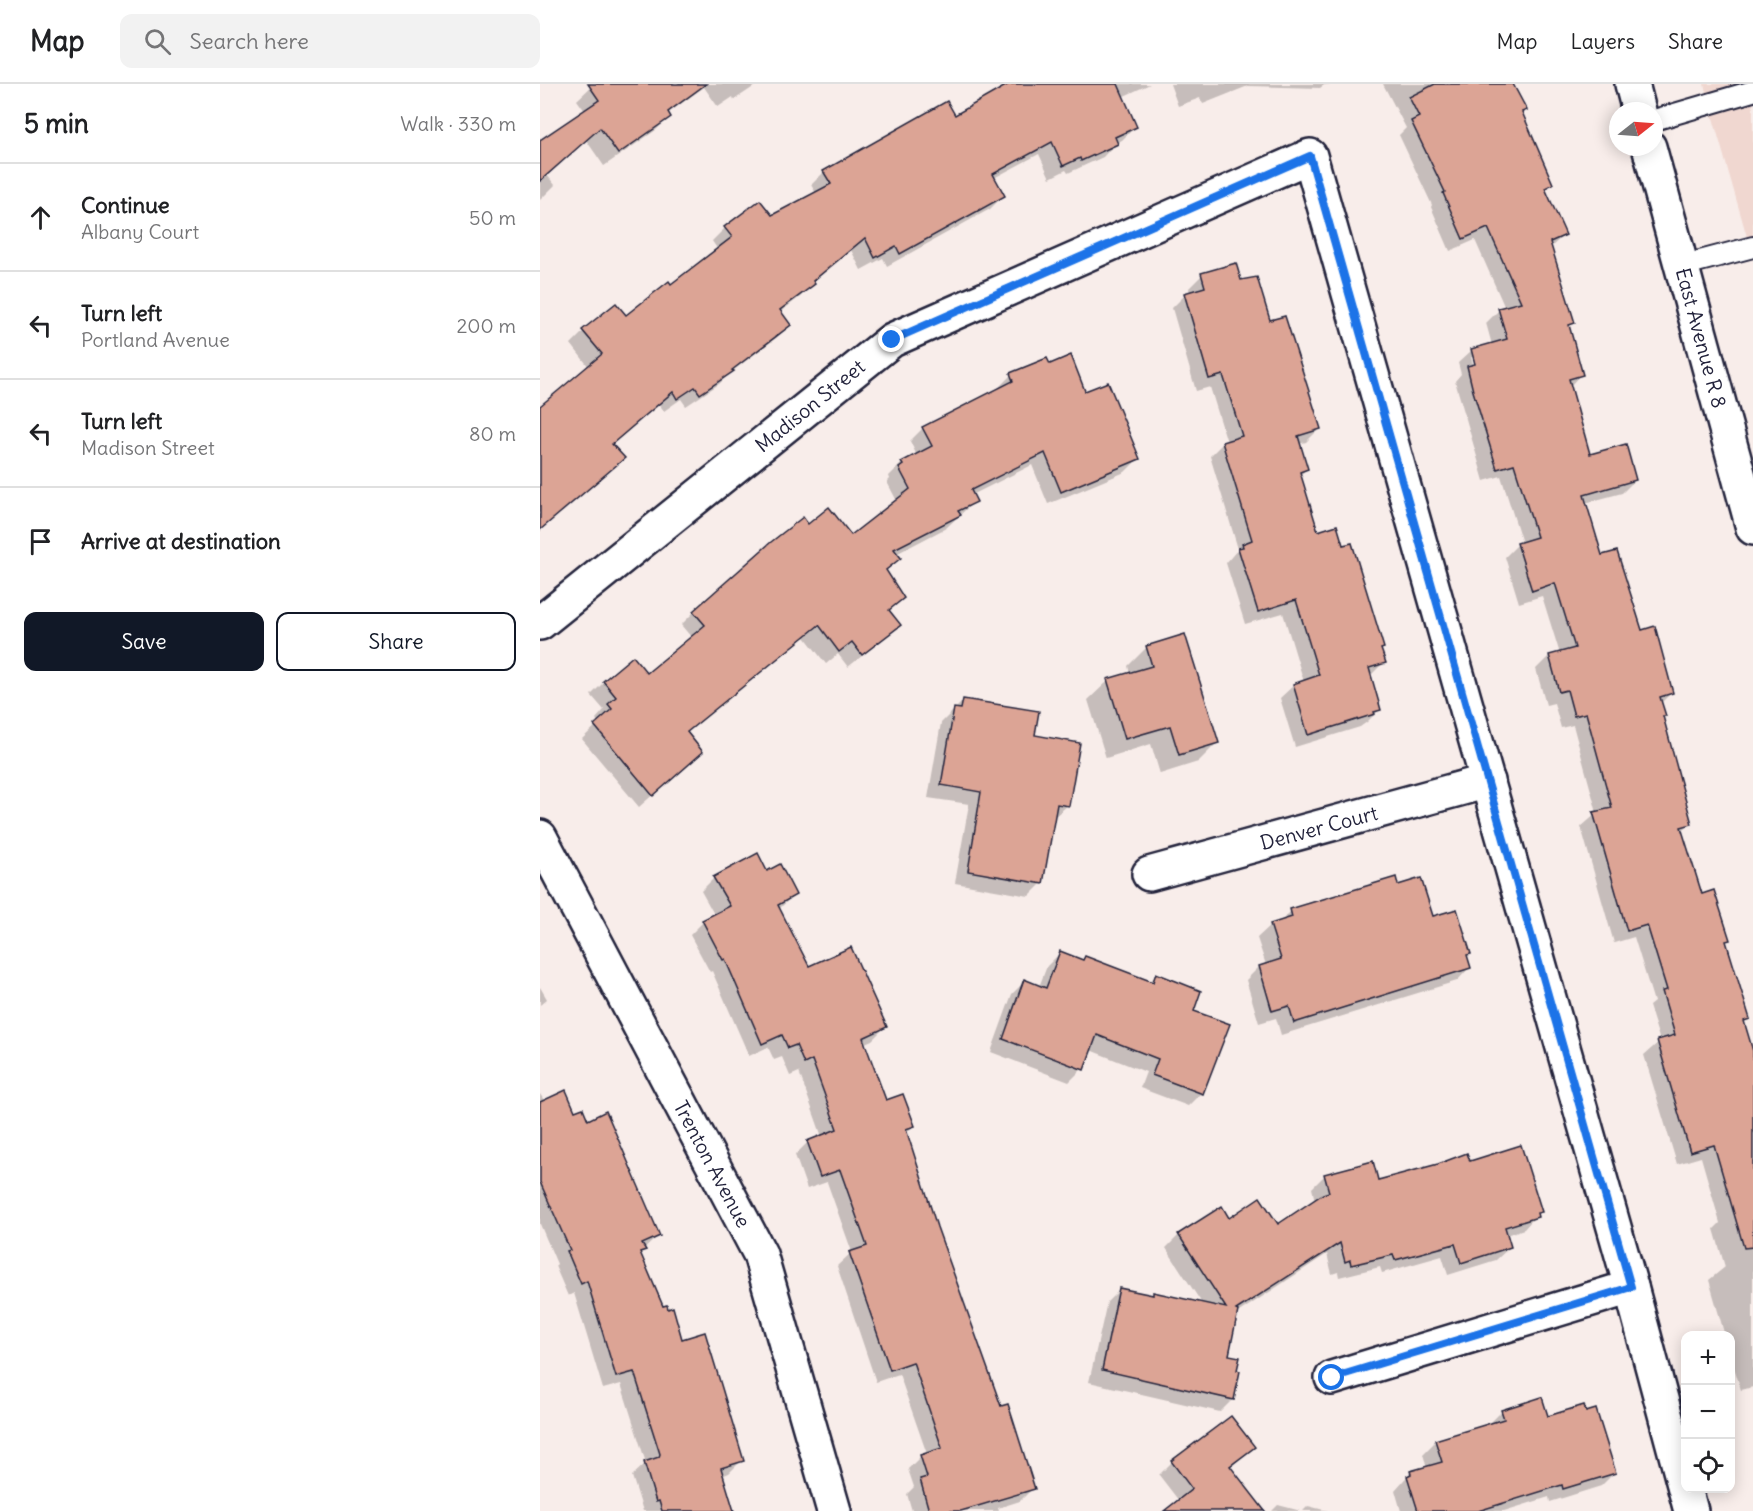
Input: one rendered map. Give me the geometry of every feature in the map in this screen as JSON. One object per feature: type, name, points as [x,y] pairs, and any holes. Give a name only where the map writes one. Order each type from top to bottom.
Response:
[{"type":"street","points":[[1632,84],[1637,102]]},
{"type":"street","name":"Madison Street","points":[[540,623],[892,340],[1310,156],[1488,781]]},
{"type":"street","name":"East Avenue R 8","points":[[1651,156],[1753,528]]},
{"type":"street","points":[[1488,781],[1631,1287],[1691,1511]]},
{"type":"street","name":"Denver Court","points":[[1149,874],[1488,781]]},
{"type":"street","name":"Trenton Avenue","points":[[540,837],[760,1254],[834,1511]]},
{"type":"street","points":[[1332,1378],[1631,1287]]},
{"type":"lane","points":[[1663,117],[1753,91]]},
{"type":"lane","points":[[1681,266],[1753,247]]},
{"type":"shaded area","points":[[1704,84],[1753,84],[1753,258],[1709,104]]},
{"type":"building","points":[[588,84],[706,84],[668,112],[671,117],[618,154],[600,128],[540,181],[540,140],[599,100]]},
{"type":"building","points":[[1009,84],[1118,84],[1137,127],[1115,137],[1118,144],[1081,161],[1080,158],[1063,166],[1052,142],[993,174],[1005,196],[900,254],[896,246],[875,258],[865,238],[813,281],[815,284],[780,310],[791,325],[732,370],[734,371],[700,394],[695,387],[677,399],[673,392],[612,444],[625,458],[540,530],[540,406],[602,354],[582,330],[616,303],[626,315],[669,281],[671,284],[732,237],[724,227],[760,200],[772,215],[831,184],[823,171],[947,101],[955,115]]},
{"type":"building","points":[[1435,84],[1513,84],[1527,110],[1522,112],[1553,184],[1545,188],[1566,235],[1550,242],[1575,323],[1569,325],[1583,375],[1569,379],[1590,454],[1626,444],[1636,480],[1584,495],[1602,555],[1617,551],[1642,630],[1655,626],[1673,693],[1660,697],[1666,716],[1663,716],[1692,824],[1681,827],[1702,894],[1714,890],[1730,940],[1726,941],[1750,1019],[1744,1021],[1753,1051],[1753,1247],[1744,1248],[1714,1145],[1690,1152],[1657,1040],[1675,1035],[1662,991],[1667,990],[1647,925],[1627,931],[1593,812],[1612,808],[1586,713],[1574,716],[1567,690],[1559,692],[1549,655],[1575,648],[1555,583],[1532,591],[1517,543],[1537,537],[1514,464],[1497,469],[1473,391],[1467,366],[1475,364],[1471,349],[1507,339],[1498,308],[1521,302],[1488,228],[1463,239],[1443,193],[1445,192],[1411,121],[1419,117],[1409,97]]},
{"type":"building","points":[[1236,263],[1241,280],[1257,277],[1270,320],[1285,316],[1321,429],[1298,436],[1308,469],[1300,472],[1318,531],[1337,525],[1343,545],[1352,543],[1384,648],[1381,649],[1386,663],[1369,668],[1381,710],[1374,712],[1375,714],[1308,735],[1293,684],[1319,675],[1296,600],[1258,612],[1238,548],[1252,540],[1222,442],[1242,436],[1223,375],[1209,379],[1184,293],[1205,287],[1201,273]]},
{"type":"building","points":[[1071,355],[1085,391],[1108,382],[1140,459],[1061,492],[1045,453],[971,490],[977,502],[958,511],[961,515],[894,549],[901,558],[886,570],[904,598],[889,610],[901,625],[862,655],[852,642],[839,652],[819,625],[687,732],[703,752],[653,796],[594,725],[612,709],[608,704],[616,697],[603,681],[633,656],[647,673],[705,625],[693,611],[803,517],[808,524],[829,507],[851,535],[910,489],[899,468],[903,465],[901,462],[932,446],[922,427],[1013,381],[1010,373],[1047,358],[1050,364]]},
{"type":"building","points":[[1185,634],[1219,743],[1179,755],[1170,726],[1125,739],[1107,679],[1152,666],[1146,646]]},
{"type":"building","points":[[963,699],[1039,711],[1035,735],[1080,743],[1069,806],[1057,804],[1043,884],[968,871],[981,792],[941,785],[954,708],[961,709]]},
{"type":"building","points":[[758,853],[767,871],[780,864],[796,895],[778,905],[809,966],[851,947],[887,1027],[863,1038],[886,1100],[903,1094],[915,1126],[906,1129],[937,1227],[1001,1406],[1008,1404],[1035,1489],[961,1511],[929,1511],[920,1479],[927,1477],[920,1455],[942,1448],[913,1362],[890,1370],[849,1252],[867,1246],[840,1170],[820,1177],[807,1141],[837,1129],[812,1060],[804,1064],[796,1045],[788,1048],[782,1035],[762,1044],[725,959],[723,960],[702,920],[730,906],[713,877]]},
{"type":"building","points":[[1396,877],[1398,885],[1421,878],[1433,916],[1457,909],[1471,954],[1467,955],[1471,968],[1294,1023],[1289,1006],[1272,1011],[1259,966],[1281,959],[1270,924],[1292,917],[1290,909]]},
{"type":"building","points":[[1060,951],[1083,960],[1085,956],[1153,982],[1156,973],[1201,991],[1194,1011],[1230,1024],[1203,1094],[1152,1075],[1158,1059],[1097,1035],[1084,1070],[1003,1039],[1024,979],[1046,988]]},
{"type":"building","points":[[566,1090],[575,1111],[583,1108],[588,1120],[606,1111],[660,1236],[642,1244],[646,1250],[640,1252],[663,1306],[667,1305],[668,1309],[673,1307],[682,1339],[705,1332],[744,1461],[721,1468],[734,1511],[662,1511],[659,1501],[656,1502],[644,1462],[659,1457],[660,1454],[634,1372],[616,1377],[587,1281],[581,1284],[567,1251],[570,1250],[540,1182],[540,1102]]},
{"type":"building","points":[[1521,1145],[1542,1212],[1537,1213],[1538,1217],[1505,1227],[1511,1247],[1461,1263],[1455,1244],[1395,1260],[1393,1255],[1351,1265],[1350,1260],[1345,1262],[1340,1243],[1236,1310],[1238,1311],[1229,1355],[1240,1357],[1237,1370],[1240,1371],[1234,1400],[1102,1370],[1119,1288],[1153,1295],[1153,1292],[1226,1308],[1178,1234],[1222,1206],[1229,1218],[1260,1197],[1278,1224],[1329,1192],[1324,1174],[1373,1161],[1378,1180],[1438,1164],[1467,1153],[1470,1161]]},
{"type":"building","points":[[1542,1397],[1548,1416],[1584,1405],[1586,1412],[1596,1409],[1616,1473],[1563,1489],[1562,1485],[1478,1511],[1418,1511],[1407,1476],[1411,1474],[1410,1471],[1442,1462],[1435,1440],[1504,1419],[1501,1410]]},
{"type":"building","points":[[1231,1416],[1255,1447],[1230,1466],[1265,1511],[1164,1511],[1192,1489],[1171,1461]]},
{"type":"route","points":[[892,340],[1310,156],[1631,1287],[1332,1378]]}]
